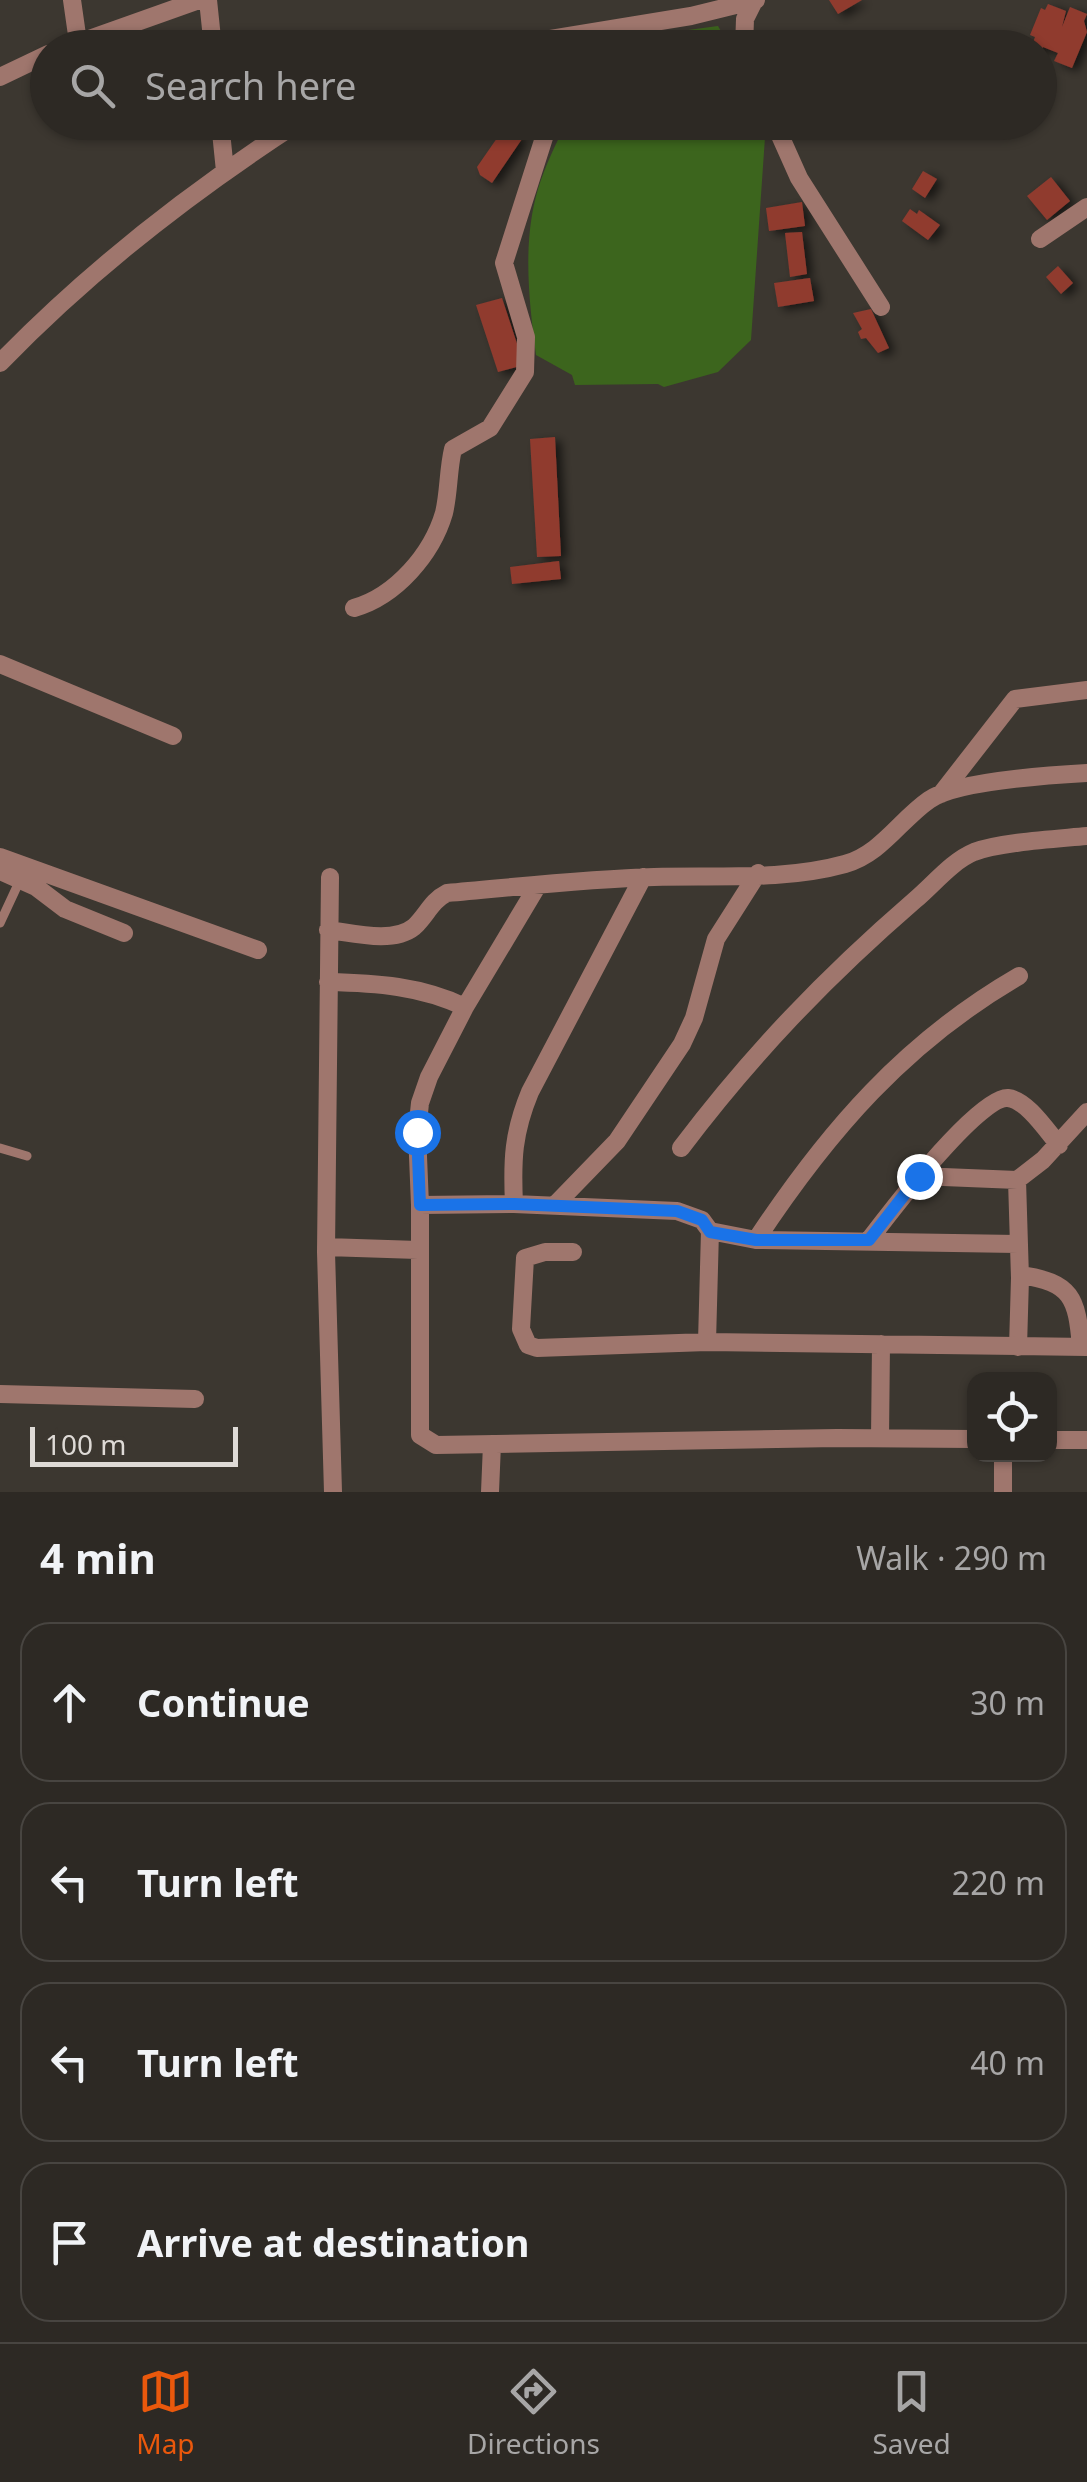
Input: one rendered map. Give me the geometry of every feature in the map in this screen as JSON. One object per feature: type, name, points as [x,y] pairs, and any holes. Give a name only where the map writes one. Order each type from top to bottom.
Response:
[{"type":"street","points":[[71,30],[72,0]]},
{"type":"street","points":[[114,30],[199,0]]},
{"type":"street","points":[[208,0],[211,30]]},
{"type":"street","points":[[625,30],[755,0]]},
{"type":"street","points":[[745,30],[745,18],[755,0]]},
{"type":"street","points":[[0,77],[30,63]]},
{"type":"street","points":[[222,140],[225,171]]},
{"type":"street","points":[[0,362],[93,276],[225,171],[272,140]]},
{"type":"street","points":[[354,608],[395,587],[434,539],[444,511],[453,449],[490,428],[525,372],[528,350],[506,273],[505,255],[543,140]]},
{"type":"street","points":[[782,140],[808,194],[882,308]]},
{"type":"street","points":[[1040,239],[1087,207]]},
{"type":"street","points":[[0,664],[174,736]]},
{"type":"street","points":[[941,794],[1015,699],[1087,690]]},
{"type":"street","points":[[328,930],[401,934],[415,926],[435,900],[447,894],[643,877],[793,874],[849,864],[885,842],[928,800],[941,794],[1087,772]]},
{"type":"street","points":[[681,1148],[727,1087],[788,1018],[850,956],[964,858],[992,848],[1087,836]]},
{"type":"street","points":[[0,856],[258,950]]},
{"type":"street","points":[[0,871],[65,909],[124,934]]},
{"type":"street","points":[[555,1205],[616,1140],[682,1044],[694,1018],[716,939],[758,874]]},
{"type":"street","points":[[330,877],[326,1248],[333,1492]]},
{"type":"street","points":[[514,1204],[516,1125],[643,877]]},
{"type":"street","points":[[538,885],[465,1007],[420,1103],[420,1435],[436,1446],[967,1439]]},
{"type":"street","points":[[756,1240],[800,1173],[842,1121],[934,1034],[1020,976]]},
{"type":"street","points":[[328,982],[406,987],[437,994],[465,1007]]},
{"type":"street","points":[[869,1240],[964,1127],[1000,1099],[1024,1106],[1059,1145]]},
{"type":"street","points":[[919,1176],[1017,1180],[1059,1145],[1087,1112]]},
{"type":"street","points":[[1017,1180],[1018,1347]]},
{"type":"street","points":[[420,1205],[514,1204],[677,1211],[702,1220],[710,1232],[707,1342]]},
{"type":"street","points":[[710,1232],[756,1240],[1017,1244]]},
{"type":"street","points":[[326,1248],[418,1250]]},
{"type":"street","points":[[573,1252],[545,1252],[525,1258],[521,1329],[528,1346],[707,1342],[1084,1347],[1082,1307],[1060,1285],[1020,1275]]},
{"type":"street","points":[[880,1438],[881,1344]]},
{"type":"street","points":[[0,1394],[195,1398]]},
{"type":"street","points":[[1057,1440],[1087,1440]]},
{"type":"street","points":[[490,1492],[492,1444]]},
{"type":"street","points":[[1002,1492],[1004,1462]]},
{"type":"lane","points":[[0,923],[20,880]]},
{"type":"lane","points":[[0,1148],[27,1156]]},
{"type":"green space","points":[[718,26],[720,30],[688,30]]},
{"type":"green space","points":[[558,140],[765,140],[751,340],[718,372],[664,387],[575,385],[572,375],[536,355],[528,251],[533,209]]},
{"type":"building","points":[[829,0],[862,0],[838,14]]},
{"type":"building","points":[[1048,4],[1066,11],[1062,27],[1070,7],[1087,14],[1087,32],[1072,68],[1057,62],[1057,30],[1032,30],[1041,8],[1045,10]]},
{"type":"building","points":[[496,140],[521,140],[492,183],[480,175],[477,167]]},
{"type":"building","points":[[923,171],[937,179],[925,198],[912,189]]},
{"type":"building","points":[[1051,177],[1070,201],[1047,220],[1027,196]]},
{"type":"building","points":[[802,202],[805,226],[769,231],[766,208]]},
{"type":"building","points":[[910,209],[917,214],[919,210],[940,225],[928,240],[902,221]]},
{"type":"building","points":[[802,232],[807,274],[790,277],[785,233]]},
{"type":"building","points":[[1058,266],[1073,283],[1061,294],[1046,277]]},
{"type":"building","points":[[810,278],[814,301],[778,307],[774,283]]},
{"type":"building","points":[[502,298],[524,365],[498,372],[476,305]]},
{"type":"building","points":[[871,309],[889,348],[878,353],[866,338],[861,339],[858,332],[862,329],[853,313]]},
{"type":"building","points":[[555,437],[561,556],[537,557],[530,439]]},
{"type":"building","points":[[559,561],[561,579],[512,584],[510,567]]},
{"type":"route","points":[[417,1132],[420,1205],[514,1204],[677,1211],[702,1220],[710,1232],[756,1240],[869,1240],[919,1176]]}]
